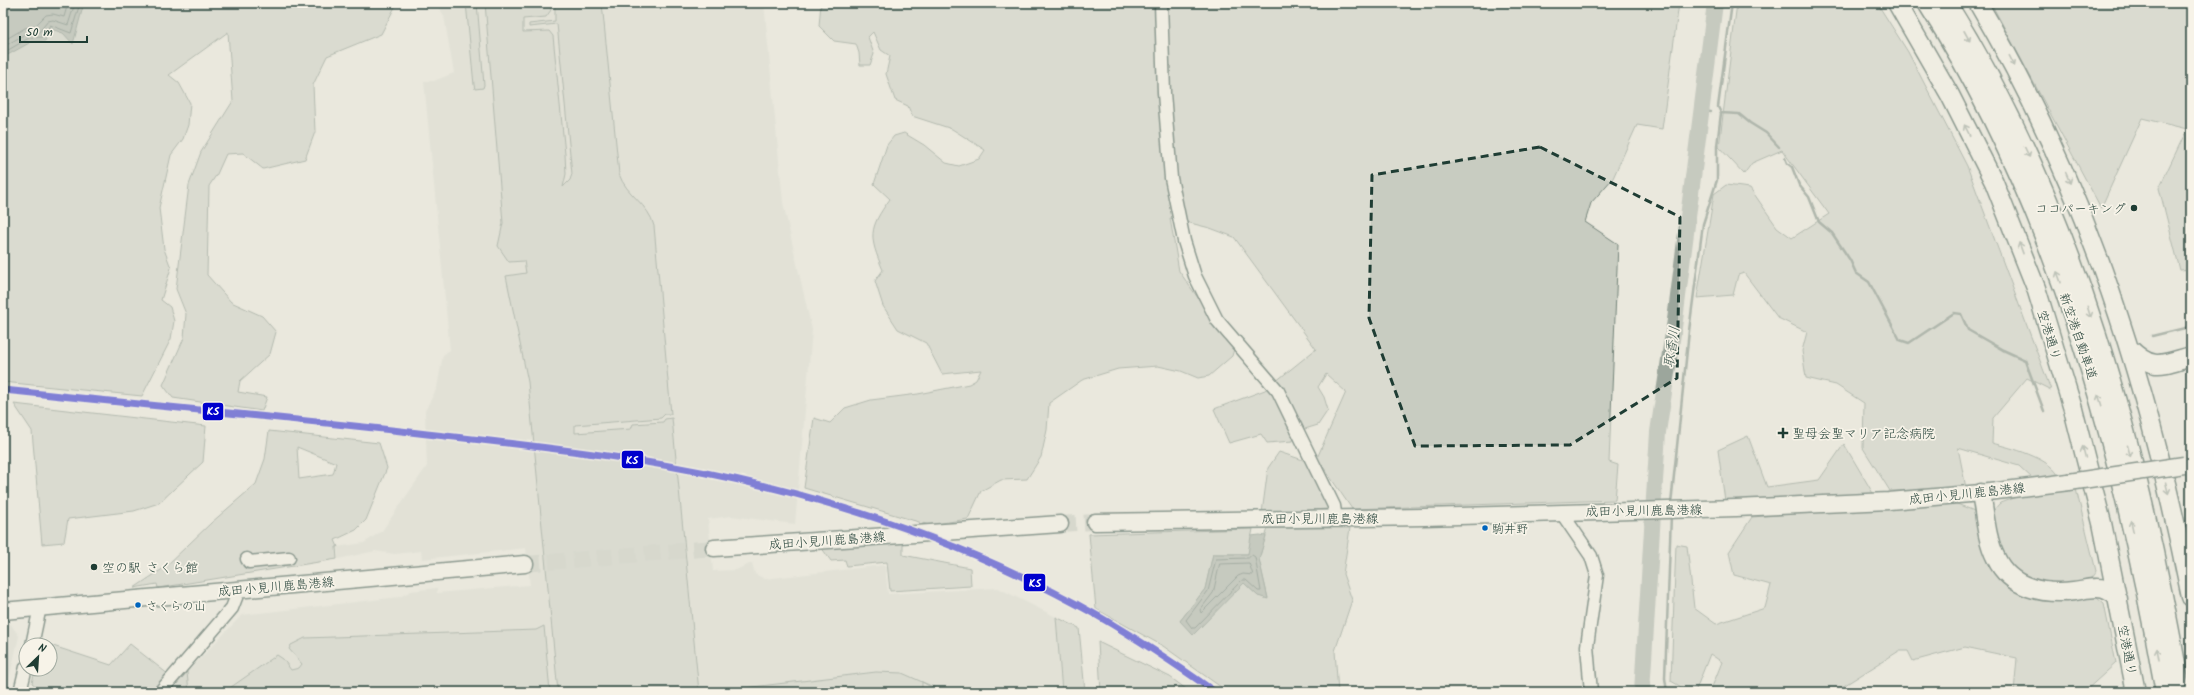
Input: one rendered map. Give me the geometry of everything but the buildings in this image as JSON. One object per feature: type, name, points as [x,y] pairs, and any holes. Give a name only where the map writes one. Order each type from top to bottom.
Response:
[{"type":"highway","name":"空港通り","points":[[1897,3],[1950,95],[1994,182],[2036,288],[2073,409],[2111,565],[2136,692]]},
{"type":"highway","name":"新空港自動車道","points":[[1927,3],[1982,97],[2040,226],[2078,329],[2102,406],[2132,526],[2165,692]]},
{"type":"highway","name":"新空港自動車道","points":[[1947,3],[1997,90],[2031,160],[2084,297],[2111,383],[2143,503],[2165,600],[2181,692]]},
{"type":"highway","points":[[1978,3],[2006,51],[2052,143],[2100,257],[2143,396],[2191,597]]},
{"type":"highway","points":[[2129,348],[2141,358],[2158,366]]},
{"type":"highway","points":[[2143,396],[2149,377],[2158,366],[2191,356]]},
{"type":"highway","points":[[1981,493],[1995,557],[2010,577],[2021,584],[2046,592],[2060,593],[2097,588],[2109,591],[2118,599]]},
{"type":"highway","points":[[2097,588],[2106,578],[2111,565]]},
{"type":"main road","name":"成田小見川鹿島港線","points":[[1095,522],[1336,519],[1580,511],[1736,508],[1889,501],[1981,493],[2069,482],[2188,464]]},
{"type":"main road","name":"成田小見川鹿島港線","points":[[714,548],[1060,524]]},
{"type":"main road","name":"成田小見川鹿島港線","points":[[3,611],[525,564]]},
{"type":"street","points":[[1161,3],[1164,93],[1171,178],[1184,241],[1193,269],[1217,320],[1278,391],[1334,506],[1336,519]]},
{"type":"street","points":[[1561,512],[1591,556],[1597,575],[1587,646],[1591,692]]},
{"type":"street","points":[[247,559],[249,562],[255,562],[289,558]]},
{"type":"street","points":[[160,692],[232,608],[239,590]]},
{"type":"street","points":[[34,637],[40,608]]},
{"type":"street","points":[[20,692],[24,677]]},
{"type":"highlighted area","points":[[1540,147],[1680,217],[1677,378],[1570,445],[1415,446],[1369,318],[1372,175]]},
{"type":"shaded area","points":[[3,3],[397,3],[381,34],[327,56],[313,85],[315,132],[305,159],[263,169],[243,153],[226,154],[217,174],[209,186],[207,275],[231,302],[262,316],[276,332],[270,354],[240,381],[238,392],[267,397],[262,411],[173,398],[163,385],[184,338],[186,314],[176,289],[189,185],[201,152],[233,101],[228,32],[169,75],[179,83],[190,103],[188,125],[183,139],[171,155],[159,208],[164,249],[171,268],[161,300],[170,307],[174,321],[171,339],[142,396],[3,382]]},
{"type":"shaded area","points":[[437,3],[764,3],[783,203],[812,330],[795,524],[731,516],[708,519],[713,571],[736,570],[752,563],[755,574],[765,579],[885,565],[888,594],[998,588],[1056,617],[1062,692],[189,692],[187,672],[242,615],[400,597],[411,591],[437,588],[437,593],[530,585],[526,548],[422,559],[421,551],[395,554],[375,551],[338,559],[337,547],[364,543],[382,531],[427,466],[425,411],[437,388],[443,355],[450,350],[424,81],[434,81],[454,73],[444,16]]},
{"type":"shaded area","points":[[466,3],[477,3],[484,85],[483,88],[475,89],[474,85]]},
{"type":"shaded area","points":[[485,3],[550,3],[551,10],[546,17],[523,19],[523,32],[549,31],[553,36],[565,154],[566,174],[563,187],[570,180],[572,174],[557,24],[529,27],[529,24],[555,21],[555,3],[602,3],[619,174],[627,188],[643,205],[654,226],[671,414],[665,414],[661,418],[575,425],[575,433],[631,429],[633,424],[663,422],[665,419],[672,418],[699,692],[558,692],[528,382],[506,276],[526,273],[524,261],[509,262],[498,246],[503,223]]},
{"type":"shaded area","points":[[821,3],[1679,3],[1662,129],[1637,125],[1613,178],[1591,203],[1585,222],[1618,244],[1609,462],[1618,465],[1615,500],[1352,509],[1317,458],[1346,392],[1326,374],[1318,387],[1324,397],[1328,410],[1318,425],[1295,432],[1293,441],[1267,443],[1261,434],[1229,443],[1214,409],[1265,390],[1316,349],[1234,237],[1210,228],[1170,218],[1179,271],[1234,349],[1232,356],[1209,376],[1198,378],[1181,371],[1158,366],[1118,369],[1082,380],[1049,403],[1047,430],[1041,457],[1027,479],[1001,480],[981,491],[968,519],[929,525],[804,488],[814,418],[830,423],[845,408],[871,400],[918,394],[969,384],[976,380],[981,370],[942,374],[926,343],[898,329],[883,306],[875,281],[883,270],[875,249],[873,233],[874,226],[878,218],[890,199],[874,184],[887,145],[894,136],[904,133],[924,145],[946,163],[959,166],[979,159],[985,150],[952,129],[912,116],[908,106],[895,100],[886,74],[890,56],[881,50],[873,32],[868,37],[874,54],[870,65],[860,65],[859,53],[856,44],[834,41],[819,26]]},
{"type":"shaded area","points":[[1737,3],[1877,3],[1908,52],[1967,166],[2051,390],[2027,378],[1993,418],[1992,443],[2038,458],[2046,463],[2058,475],[2033,479],[2019,466],[1958,448],[1966,488],[1890,491],[1863,448],[1864,403],[1836,385],[1806,378],[1802,351],[1807,332],[1778,318],[1744,273],[1738,275],[1733,295],[1697,298],[1714,194],[1726,185],[1750,188],[1777,227],[1792,238],[1829,214],[1782,150],[1752,163],[1744,174],[1719,147]]},
{"type":"shaded area","points":[[1991,3],[2191,3],[2191,269],[2180,270],[2159,188],[2187,129],[2142,118],[2101,208]]},
{"type":"shaded area","points":[[14,404],[206,426],[203,462],[159,503],[134,511],[68,519],[64,542],[42,544],[32,431]]},
{"type":"shaded area","name":"さくらの山","points":[[269,431],[379,443],[387,468],[366,520],[356,530],[335,540],[338,547],[336,547],[337,559],[158,588],[157,584],[134,588],[164,568],[211,523],[256,484],[265,459]],"holes":[[[297,447],[336,463],[333,474],[299,479]]]},
{"type":"shaded area","points":[[1748,436],[1767,487],[1819,480],[1844,444],[1874,495],[1725,501],[1718,450]]},
{"type":"shaded area","points":[[1279,452],[1309,462],[1328,509],[1262,513],[1268,468]]},
{"type":"shaded area","points":[[2076,489],[2096,571],[2089,579],[2078,584],[2066,585],[2039,581],[2014,569],[2005,561],[1997,548],[1992,512],[2000,503],[2016,497]]},
{"type":"shaded area","points":[[1952,502],[1977,512],[1996,569],[2081,597],[2097,598],[2104,604],[2116,663],[2084,692],[2014,692],[2017,658],[1965,647],[1913,661],[1908,651],[1899,651],[1834,692],[1710,692],[1722,662],[1710,654],[1695,692],[1690,692],[1671,681],[1676,544],[1687,546],[1694,608],[1716,624],[1765,608],[1771,585],[1734,575],[1729,552],[1752,517]]},
{"type":"shaded area","points":[[1268,528],[1350,528],[1343,574],[1352,600],[1335,651],[1338,692],[1228,692],[1163,646],[1096,609],[1089,534],[1253,529],[1248,554],[1213,554],[1205,589],[1180,621],[1244,583],[1258,596],[1268,598],[1259,559]]},
{"type":"shaded area","points":[[903,543],[903,555],[970,568],[971,586],[890,591],[887,562],[847,566],[845,560],[831,561],[821,547]]},
{"type":"shaded area","points":[[1056,617],[1079,628],[1085,692],[1062,692]]},
{"type":"shaded area","points":[[9,622],[19,636],[6,692],[3,692],[3,623]]},
{"type":"shaded area","points":[[544,626],[550,692],[224,692],[277,655],[283,659],[291,670],[299,668],[302,664],[289,649],[291,645],[305,638],[536,630]]},
{"type":"shaded area","points":[[1098,642],[1170,677],[1190,692],[1101,692]]},
{"type":"shaded area","points":[[130,644],[169,675],[155,692],[43,692],[32,683],[33,677],[58,677],[58,648],[111,665]]},
{"type":"shaded area","points":[[187,672],[189,692],[170,692]]},
{"type":"shaded area","points":[[876,672],[902,673],[945,692],[940,692],[922,682],[922,692],[711,692]]},
{"type":"water","points":[[3,3],[84,3],[73,44],[63,33],[51,29],[45,41],[31,42],[4,57],[3,60]]},
{"type":"water","points":[[1251,536],[1266,536],[1259,559],[1268,599],[1258,596],[1244,583],[1193,635],[1180,621],[1205,589],[1213,554],[1248,554]]},
{"type":"waterway","name":"取香川","points":[[1642,692],[1658,432],[1675,320],[1715,3]]},
{"type":"waterway","points":[[1671,504],[1689,331],[1703,224],[1717,180],[1717,146],[1721,113],[1718,107],[1732,3]]},
{"type":"waterway","points":[[1701,111],[1711,112]]},
{"type":"waterway","points":[[1721,113],[1739,114],[1766,133],[1779,147]]},
{"type":"waterway","points":[[1785,158],[1787,163],[1792,167],[1799,185],[1809,197],[1819,222],[1832,233],[1850,260],[1856,273],[1869,282],[1900,340],[1909,343],[1954,313],[1961,314],[1968,330],[2003,350],[2025,360],[2044,411]]},
{"type":"waterway","points":[[2152,336],[2189,327],[2191,324]]},
{"type":"waterway","points":[[1667,692],[1665,678],[1671,515]]},
{"type":"tunnel","points":[[1060,524],[1095,522]]},
{"type":"tunnel","points":[[525,564],[714,548]]},
{"type":"transit line","name":"KS","points":[[3,390],[374,428],[582,452],[683,468],[784,491],[902,527],[1002,567],[1098,616],[1157,652],[1215,692]]},
{"type":"place","name":"ココパーキング","points":[[2134,208]]},
{"type":"place","name":"聖母会聖マリア記念病院","points":[[1783,433]]},
{"type":"place","name":"駒井野","points":[[1485,528]]},
{"type":"place","name":"空の駅 さくら館","points":[[94,567]]},
{"type":"place","name":"さくらの山","points":[[138,605]]}]
